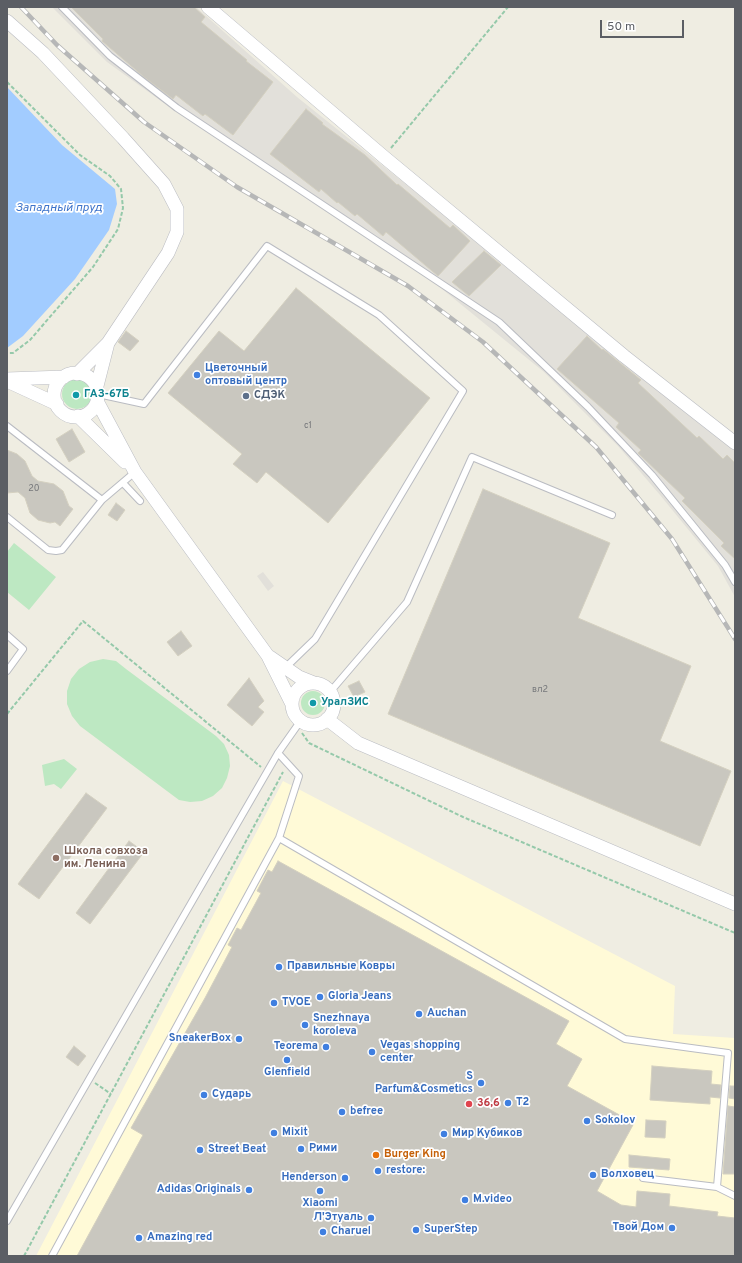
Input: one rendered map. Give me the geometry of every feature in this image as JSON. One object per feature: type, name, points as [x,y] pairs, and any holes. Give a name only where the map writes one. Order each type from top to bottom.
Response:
[{"type":"street","points":[[208,7],[384,157],[624,356],[735,443]]},
{"type":"street","points":[[7,21],[43,53],[123,138],[164,184],[177,209],[177,232],[168,253],[108,343],[77,374]]},
{"type":"street","points":[[78,416],[91,411],[97,394],[108,343]]},
{"type":"street","points":[[7,380],[64,377],[71,374],[88,376],[135,472]]},
{"type":"street","points":[[57,404],[55,391],[57,384],[64,377]]},
{"type":"street","points":[[7,380],[57,404],[64,412],[78,416],[135,472],[268,656],[292,704],[300,724],[316,725],[327,719],[333,709],[333,697],[330,692],[320,684],[314,683],[285,668],[268,656]]},
{"type":"street","points":[[292,704],[295,694],[300,688],[314,683]]},
{"type":"street","points":[[327,719],[358,743],[735,904]]},
{"type":"lane","points":[[62,7],[110,56],[177,108],[499,322],[588,407],[652,475],[725,565],[735,582]]},
{"type":"lane","points":[[97,394],[144,404],[267,246],[379,315],[463,391],[315,639],[285,668]]},
{"type":"lane","points":[[7,426],[102,500]]},
{"type":"lane","points":[[330,692],[407,602],[472,457],[612,515]]},
{"type":"lane","points":[[7,517],[48,550],[56,551],[65,546],[102,500],[135,472]]},
{"type":"lane","points":[[122,483],[140,501]]},
{"type":"lane","points":[[7,635],[23,649],[7,671]]},
{"type":"lane","points":[[7,1221],[88,1078],[268,773],[278,753],[300,724]]},
{"type":"lane","points":[[52,1256],[279,838],[299,776],[278,753]]},
{"type":"lane","points":[[279,838],[625,1039],[728,1053],[717,1187]]},
{"type":"lane","points":[[643,1178],[717,1187],[735,1196]]},
{"type":"path","points":[[384,157],[508,7]]},
{"type":"path","points":[[7,82],[80,155],[110,176],[121,189],[123,208],[118,229],[93,267],[30,340],[14,352],[7,353]]},
{"type":"path","points":[[7,714],[83,621],[268,773]]},
{"type":"path","points":[[300,724],[309,744],[449,810],[735,933]]},
{"type":"path","points":[[24,1256],[287,764]]},
{"type":"path","points":[[88,1078],[111,1094]]},
{"type":"shaded area","points":[[52,7],[196,7],[297,97],[735,448],[735,597],[718,566],[660,495],[618,446],[544,372],[377,236],[161,101],[107,62]]},
{"type":"shaded area","points":[[263,572],[274,586],[268,591],[257,576]]},
{"type":"shaded area","name":"Vegas shopping center","points":[[283,781],[675,986],[673,1034],[735,1038],[735,1256],[36,1256]]},
{"type":"green space","points":[[77,379],[87,384],[92,394],[87,404],[77,409],[67,404],[62,394],[67,384]]},
{"type":"green space","points":[[14,543],[56,577],[29,610],[7,592],[7,552]]},
{"type":"green space","points":[[103,659],[116,661],[216,736],[224,744],[229,755],[230,766],[227,778],[222,788],[213,796],[202,801],[190,802],[179,800],[80,726],[72,716],[67,704],[67,691],[71,679],[79,669],[90,662]]},
{"type":"green space","points":[[313,691],[318,692],[324,698],[324,708],[318,714],[313,715],[308,714],[302,708],[301,703],[302,698],[308,692]]},
{"type":"green space","points":[[64,759],[77,769],[61,789],[54,784],[45,786],[42,765]]},
{"type":"water","name":"Западный пруд","points":[[7,87],[62,145],[115,189],[117,204],[109,230],[75,279],[23,336],[7,348]]},
{"type":"building","points":[[71,7],[194,7],[205,17],[201,22],[273,82],[233,135],[205,114],[203,116],[176,95],[173,99],[144,77],[102,41],[103,39]]},
{"type":"building","points":[[306,109],[323,123],[322,124],[365,155],[397,185],[398,184],[450,228],[453,225],[470,241],[438,276],[386,232],[383,236],[357,214],[355,216],[321,189],[319,192],[270,154]]},
{"type":"building","points":[[484,251],[501,265],[469,296],[452,282]]},
{"type":"building","points":[[296,288],[430,398],[328,523],[266,472],[257,483],[233,464],[242,454],[168,393],[219,331],[244,351]]},
{"type":"building","points":[[126,331],[139,341],[130,351],[118,342]]},
{"type":"building","points":[[587,336],[602,350],[603,349],[641,380],[638,383],[697,438],[699,436],[723,459],[727,455],[735,463],[735,559],[721,546],[724,543],[682,501],[685,498],[638,453],[641,450],[616,427],[619,423],[557,369]]},
{"type":"building","points":[[72,429],[85,452],[69,462],[56,439]]},
{"type":"building","points":[[7,450],[17,454],[25,461],[32,476],[38,481],[54,484],[63,491],[69,506],[73,509],[60,526],[55,522],[50,523],[38,520],[30,513],[25,498],[18,492],[7,493]]},
{"type":"building","points":[[483,489],[610,543],[578,618],[691,666],[660,741],[731,771],[700,846],[388,714]]},
{"type":"building","points":[[116,503],[125,510],[117,521],[108,515]]},
{"type":"building","points":[[181,631],[192,646],[178,656],[167,642]]},
{"type":"building","points":[[249,678],[264,701],[258,707],[264,712],[252,726],[227,705]]},
{"type":"building","points":[[359,681],[365,692],[354,697],[348,686]]},
{"type":"building","name":"Школа совхоза им. Ленина","points":[[86,793],[107,808],[39,899],[18,884]]},
{"type":"building","points":[[129,841],[144,852],[90,924],[76,913]]},
{"type":"building","name":"Vegas shopping center","points":[[278,861],[569,1021],[556,1044],[582,1059],[567,1086],[634,1123],[597,1191],[621,1205],[636,1207],[637,1191],[670,1194],[669,1206],[718,1212],[717,1216],[735,1218],[735,1256],[77,1256],[143,1135],[131,1128],[205,998],[232,947],[228,945],[237,928],[241,930],[261,893],[257,891],[268,870],[272,872]]},
{"type":"building","points":[[74,1046],[86,1056],[78,1066],[66,1057]]},
{"type":"building","points":[[652,1066],[712,1071],[711,1084],[721,1085],[720,1098],[710,1097],[710,1104],[650,1100]]},
{"type":"building","points":[[730,1086],[735,1086],[735,1099],[729,1098]]},
{"type":"building","points":[[728,1106],[735,1107],[735,1174],[723,1174]]},
{"type":"building","points":[[646,1120],[666,1121],[665,1138],[645,1137]]},
{"type":"building","points":[[629,1155],[670,1159],[669,1170],[629,1167]]},
{"type":"railway","points":[[21,7],[57,45],[144,122],[237,187],[408,286],[483,342],[596,447],[672,539],[735,639]]},
{"type":"place","name":"Цветочный оптовый центр","points":[[197,375]]},
{"type":"place","name":"ГАЗ-67Б","points":[[76,395]]},
{"type":"place","name":"СДЭК","points":[[246,396]]},
{"type":"place","name":"УралЗИС","points":[[313,703]]},
{"type":"place","name":"Школа совхоза им. Ленина","points":[[56,858]]},
{"type":"place","name":"Правильные Ковры","points":[[279,967]]},
{"type":"place","name":"Gloria Jeans","points":[[320,997]]},
{"type":"place","name":"TVOE","points":[[274,1003]]},
{"type":"place","name":"Auchan","points":[[419,1014]]},
{"type":"place","name":"Snezhnaya koroleva","points":[[305,1025]]},
{"type":"place","name":"SneakerBox","points":[[239,1039]]},
{"type":"place","name":"Teorema","points":[[326,1047]]},
{"type":"place","name":"Vegas shopping center","points":[[372,1052]]},
{"type":"place","name":"Glenfield","points":[[287,1060]]},
{"type":"place","name":"S Parfum&Cosmetics","points":[[481,1083]]},
{"type":"place","name":"Сударь","points":[[204,1095]]},
{"type":"place","name":"T2","points":[[508,1103]]},
{"type":"place","name":"36,6","points":[[469,1104]]},
{"type":"place","name":"befree","points":[[342,1112]]},
{"type":"place","name":"Sokolov","points":[[587,1121]]},
{"type":"place","name":"Mixit","points":[[274,1133]]},
{"type":"place","name":"Мир Кубиков","points":[[444,1134]]},
{"type":"place","name":"Рими","points":[[301,1149]]},
{"type":"place","name":"Street Beat","points":[[200,1150]]},
{"type":"place","name":"Burger King","points":[[376,1155]]},
{"type":"place","name":"restore:","points":[[378,1171]]},
{"type":"place","name":"Волховец","points":[[593,1175]]},
{"type":"place","name":"Henderson","points":[[345,1178]]},
{"type":"place","name":"Adidas Originals","points":[[249,1190]]},
{"type":"place","name":"Xiaomi","points":[[320,1191]]},
{"type":"place","name":"M.video","points":[[465,1200]]},
{"type":"place","name":"Л'Этуаль","points":[[371,1218]]},
{"type":"place","name":"Твой Дом","points":[[672,1228]]},
{"type":"place","name":"SuperStep","points":[[416,1230]]},
{"type":"place","name":"Charuel","points":[[323,1232]]},
{"type":"place","name":"Amazing red","points":[[139,1238]]}]
